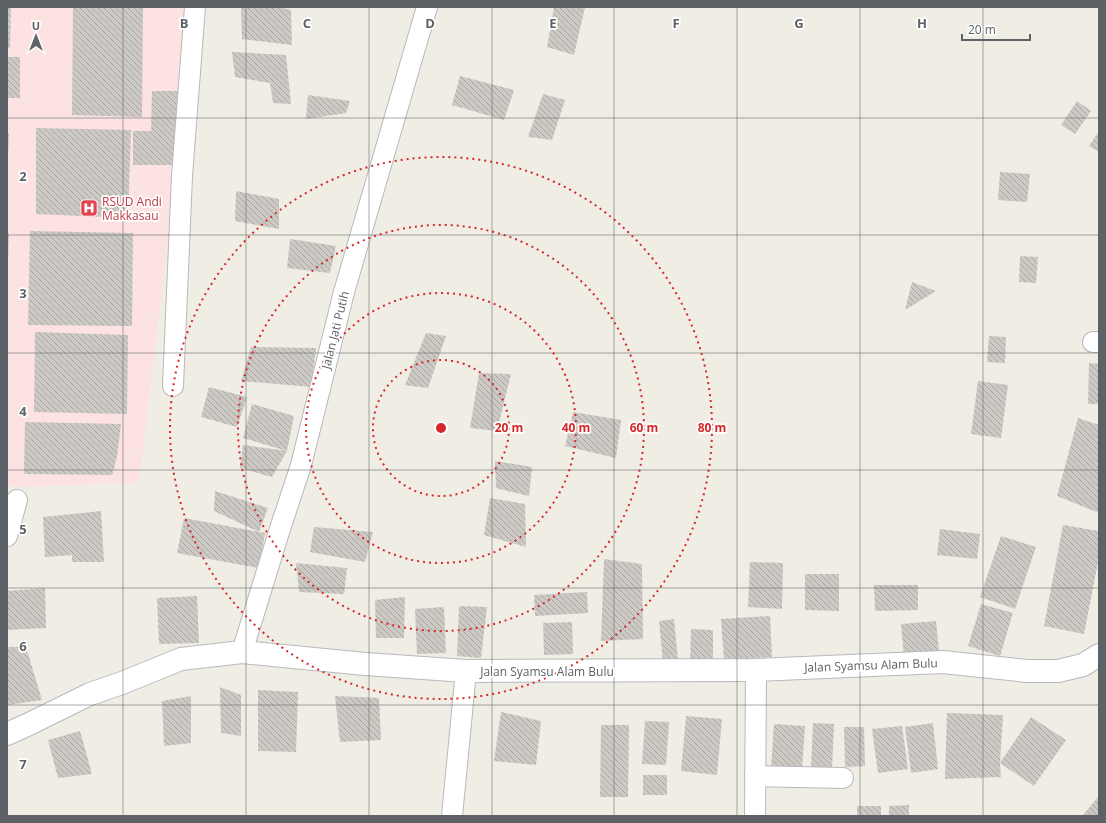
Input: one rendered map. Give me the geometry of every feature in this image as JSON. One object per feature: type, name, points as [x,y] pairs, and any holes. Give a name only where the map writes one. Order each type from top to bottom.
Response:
[{"type":"street","points":[[173,386],[182,176],[195,7]]},
{"type":"street","name":"Jalan Jati Putih","points":[[242,652],[301,466],[344,292],[427,7]]},
{"type":"street","points":[[7,536],[17,500]]},
{"type":"street","name":"Jalan Syamsu Alam Bulu","points":[[7,734],[90,694],[181,660],[242,652],[466,672],[756,670],[943,662],[1027,671],[1058,671],[1083,665],[1099,655]]},
{"type":"street","points":[[756,670],[756,816]]},
{"type":"street","points":[[452,816],[466,672]]},
{"type":"street","points":[[756,776],[844,778]]},
{"type":"shaded area","name":"RSUD Andi Makkasau","points":[[7,7],[190,7],[181,131],[139,483],[17,487],[7,485]]},
{"type":"building","points":[[7,7],[11,7],[10,48],[7,48]]},
{"type":"building","points":[[73,7],[143,7],[142,117],[72,115]]},
{"type":"building","points":[[241,7],[278,7],[291,10],[292,45],[242,39]]},
{"type":"building","points":[[554,7],[585,7],[574,55],[547,47]]},
{"type":"building","points":[[232,52],[286,55],[291,104],[273,103],[270,83],[235,77]]},
{"type":"building","points":[[7,57],[20,57],[20,98],[7,98]]},
{"type":"building","points":[[460,76],[514,90],[504,120],[452,105]]},
{"type":"building","points":[[152,91],[179,91],[177,143],[174,143],[174,165],[133,165],[133,131],[151,131]]},
{"type":"building","points":[[543,94],[565,100],[552,140],[528,137]]},
{"type":"building","points":[[308,95],[350,101],[346,113],[306,119]]},
{"type":"building","points":[[1077,101],[1091,111],[1075,134],[1061,125]]},
{"type":"building","points":[[36,128],[131,130],[128,218],[36,214]]},
{"type":"building","points":[[1099,131],[1099,152],[1089,146]]},
{"type":"building","points":[[7,134],[9,134],[8,155],[7,155]]},
{"type":"building","points":[[1000,172],[1030,174],[1027,202],[998,200]]},
{"type":"building","points":[[236,191],[279,199],[279,229],[235,221]]},
{"type":"building","points":[[30,231],[133,233],[132,326],[28,325]]},
{"type":"building","points":[[7,233],[9,233],[8,261],[7,261]]},
{"type":"building","points":[[290,239],[336,246],[330,273],[287,268]]},
{"type":"building","points":[[1020,256],[1038,257],[1036,283],[1019,282]]},
{"type":"building","points":[[912,282],[936,291],[905,310]]},
{"type":"building","points":[[35,332],[128,335],[127,414],[34,412]]},
{"type":"building","points":[[426,333],[446,336],[428,388],[405,385]]},
{"type":"building","points":[[989,336],[1006,337],[1005,363],[987,362]]},
{"type":"building","points":[[251,347],[316,348],[311,387],[241,381]]},
{"type":"building","points":[[1089,363],[1099,364],[1099,404],[1088,404]]},
{"type":"building","points":[[479,373],[511,374],[497,431],[470,428]]},
{"type":"building","points":[[978,381],[1008,385],[1001,438],[971,434]]},
{"type":"building","points":[[209,387],[247,397],[237,427],[201,417]]},
{"type":"building","points":[[252,404],[294,416],[287,451],[243,438]]},
{"type":"building","points":[[573,412],[621,420],[616,458],[565,446]]},
{"type":"building","points":[[1078,418],[1099,425],[1099,513],[1057,496]]},
{"type":"building","points":[[25,422],[121,424],[117,457],[112,475],[24,474]]},
{"type":"building","points":[[243,445],[287,451],[272,477],[240,468]]},
{"type":"building","points":[[495,461],[532,467],[529,496],[496,488]]},
{"type":"building","points":[[215,491],[268,508],[259,532],[214,511]]},
{"type":"building","points":[[490,498],[525,504],[526,547],[484,535]]},
{"type":"building","points":[[101,511],[104,562],[72,562],[72,555],[45,557],[43,517]]},
{"type":"building","points":[[184,518],[265,533],[259,568],[177,553]]},
{"type":"building","points":[[1063,525],[1099,531],[1099,557],[1084,634],[1044,626]]},
{"type":"building","points":[[314,527],[373,532],[365,562],[310,552]]},
{"type":"building","points":[[940,529],[980,534],[977,559],[937,555]]},
{"type":"building","points":[[1001,536],[1036,547],[1015,609],[980,597]]},
{"type":"building","points":[[604,559],[642,564],[643,639],[601,641]]},
{"type":"building","points":[[750,562],[783,563],[782,609],[748,607]]},
{"type":"building","points":[[296,563],[347,568],[344,594],[299,592]]},
{"type":"building","points":[[805,574],[839,574],[839,611],[805,610]]},
{"type":"building","points":[[874,585],[918,585],[918,610],[875,611]]},
{"type":"building","points":[[45,588],[46,628],[7,630],[7,591]]},
{"type":"building","points":[[587,592],[588,613],[535,616],[534,595]]},
{"type":"building","points":[[197,596],[199,643],[159,644],[157,598]]},
{"type":"building","points":[[405,597],[404,638],[376,638],[375,600]]},
{"type":"building","points":[[981,604],[1013,613],[1000,656],[968,646]]},
{"type":"building","points":[[459,606],[487,607],[481,658],[457,656]]},
{"type":"building","points":[[444,607],[446,653],[417,654],[415,609]]},
{"type":"building","points":[[770,616],[772,657],[724,660],[721,619]]},
{"type":"building","points":[[674,619],[678,661],[663,663],[659,621]]},
{"type":"building","points":[[936,621],[939,653],[904,657],[901,624]]},
{"type":"building","points":[[572,622],[573,654],[544,655],[543,623]]},
{"type":"building","points":[[691,629],[713,630],[713,664],[690,663]]},
{"type":"building","points":[[7,647],[26,647],[42,700],[7,705]]},
{"type":"building","points":[[220,687],[241,695],[241,736],[221,733]]},
{"type":"building","points":[[258,690],[298,692],[296,752],[258,751]]},
{"type":"building","points":[[191,696],[191,743],[164,746],[162,701]]},
{"type":"building","points":[[335,696],[379,698],[381,740],[340,742]]},
{"type":"building","points":[[501,712],[541,721],[536,765],[494,761]]},
{"type":"building","points":[[947,713],[1003,715],[1000,763],[1001,777],[945,779]]},
{"type":"building","points":[[686,716],[722,719],[717,775],[681,771]]},
{"type":"building","points":[[1031,717],[1066,740],[1034,786],[1000,763]]},
{"type":"building","points":[[645,721],[669,722],[666,765],[642,764]]},
{"type":"building","points":[[813,723],[834,724],[832,770],[811,769]]},
{"type":"building","points":[[933,723],[938,769],[911,773],[905,727]]},
{"type":"building","points":[[774,724],[805,726],[802,770],[771,768]]},
{"type":"building","points":[[601,725],[629,725],[628,797],[600,797]]},
{"type":"building","points":[[902,726],[908,769],[878,773],[872,729]]},
{"type":"building","points":[[844,727],[864,727],[865,766],[845,767]]},
{"type":"building","points":[[80,731],[92,774],[58,778],[48,740]]},
{"type":"building","points":[[643,775],[667,775],[667,795],[643,795]]},
{"type":"building","points":[[1099,796],[1099,816],[1083,815]]},
{"type":"building","points":[[909,805],[909,816],[889,816],[889,806]]},
{"type":"building","points":[[857,806],[881,806],[881,816],[857,816]]},
{"type":"place","name":"RSUD Andi Makkasau","points":[[89,208]]}]
